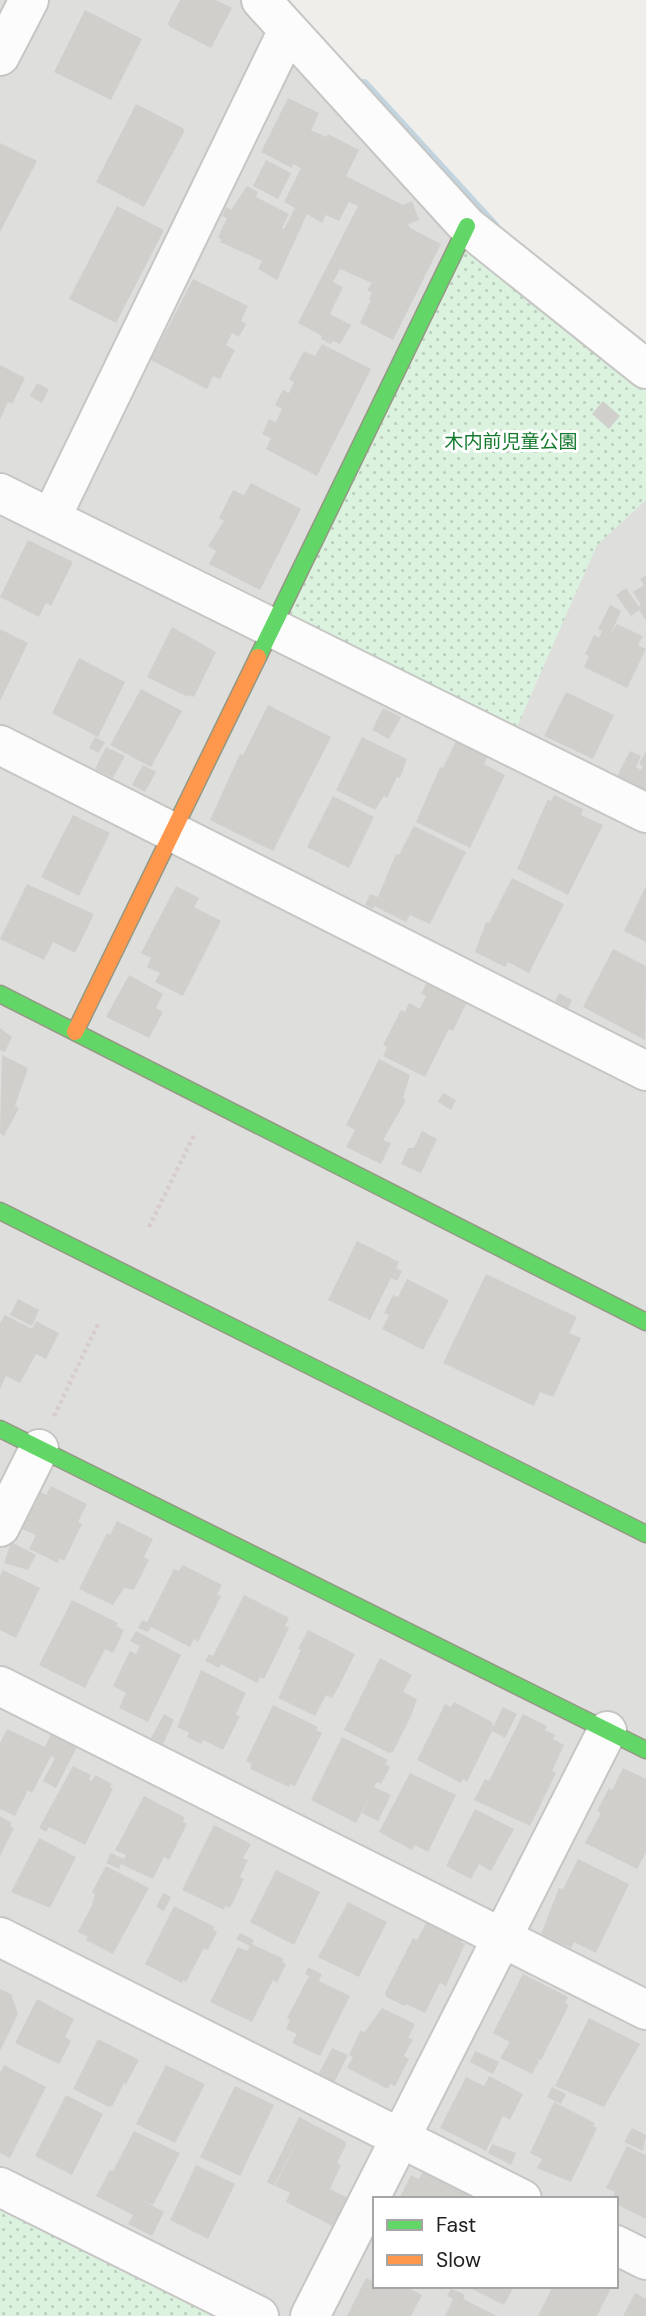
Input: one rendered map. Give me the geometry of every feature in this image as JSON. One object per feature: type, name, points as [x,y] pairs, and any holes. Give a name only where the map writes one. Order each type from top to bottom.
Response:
[{"type":"street","points":[[0,55],[29,0]]},
{"type":"street","points":[[261,0],[467,226],[646,369]]},
{"type":"street","points":[[51,518],[288,30]]},
{"type":"street","points":[[75,1032],[467,226]]},
{"type":"street","points":[[0,493],[646,813]]},
{"type":"street","points":[[0,745],[646,1071]]},
{"type":"street","points":[[0,994],[646,1322]]},
{"type":"street","points":[[0,1210],[646,1534]]},
{"type":"street","points":[[0,1429],[646,1751]]},
{"type":"street","points":[[0,1527],[39,1449]]},
{"type":"street","points":[[0,1686],[646,2010]]},
{"type":"street","points":[[310,2316],[607,1731]]},
{"type":"street","points":[[0,1937],[518,2197]]},
{"type":"street","points":[[0,2187],[259,2316]]},
{"type":"street","points":[[618,2246],[646,2260]]},
{"type":"path","points":[[149,1227],[211,1101]]},
{"type":"path","points":[[39,1449],[99,1322]]},
{"type":"shaded area","points":[[0,0],[285,0],[477,214],[646,345],[646,2316],[0,2316]]},
{"type":"green space","name":"木内前児童公園","points":[[467,226],[646,369],[646,500],[597,545],[509,745],[271,627]]},
{"type":"green space","points":[[0,2187],[259,2316],[0,2316]]},
{"type":"building","points":[[180,0],[216,0],[232,8],[211,48],[170,27],[168,23]]},
{"type":"building","points":[[85,10],[142,39],[111,100],[54,72]]},
{"type":"building","points":[[288,98],[319,113],[311,130],[326,137],[328,134],[359,150],[346,176],[403,205],[412,201],[419,220],[408,224],[410,228],[441,244],[393,340],[360,323],[371,300],[369,299],[372,293],[367,290],[372,283],[340,269],[333,282],[343,287],[330,314],[351,325],[340,344],[333,341],[331,344],[321,339],[322,336],[298,323],[358,206],[349,202],[339,221],[326,215],[322,223],[307,214],[277,280],[258,269],[262,261],[220,242],[222,240],[218,237],[227,218],[222,216],[226,207],[231,210],[247,186],[258,192],[256,197],[289,214],[282,228],[284,229],[295,208],[284,202],[301,168],[293,164],[292,168],[261,152]]},
{"type":"building","points":[[136,104],[183,128],[184,132],[144,207],[96,182]]},
{"type":"building","points":[[0,143],[37,161],[0,232]]},
{"type":"building","points":[[266,160],[291,173],[278,199],[253,186]]},
{"type":"building","points":[[117,206],[164,230],[116,323],[69,299]]},
{"type":"building","points":[[193,279],[248,306],[241,321],[246,324],[239,337],[232,333],[226,345],[235,350],[220,379],[213,376],[207,389],[151,360]]},
{"type":"building","points":[[322,344],[371,369],[317,476],[266,449],[271,438],[262,434],[269,419],[276,422],[282,409],[275,405],[283,390],[289,393],[294,382],[289,379],[304,351],[315,356]]},
{"type":"building","points":[[0,365],[25,378],[12,404],[8,402],[0,420]]},
{"type":"building","points":[[37,383],[49,389],[42,403],[30,396]]},
{"type":"building","points":[[603,401],[620,416],[609,429],[592,414]]},
{"type":"building","points":[[251,483],[301,509],[260,590],[209,564],[216,551],[208,546],[224,521],[219,518],[233,490],[244,495]]},
{"type":"building","points":[[28,540],[73,562],[51,606],[46,603],[39,617],[0,597]]},
{"type":"building","points":[[646,575],[646,621],[639,610],[631,616],[616,595],[626,588],[639,607],[641,605],[633,592],[644,585],[640,579]]},
{"type":"building","points":[[610,605],[621,611],[611,633],[617,624],[643,636],[638,645],[646,649],[627,688],[584,667],[589,656],[585,654],[594,635],[599,638],[602,631],[598,629]]},
{"type":"building","points":[[172,627],[216,652],[194,697],[188,697],[147,677]]},
{"type":"building","points":[[0,629],[28,643],[0,701]]},
{"type":"building","points":[[79,658],[125,682],[98,737],[52,713]]},
{"type":"building","points":[[141,689],[182,711],[151,767],[110,745]]},
{"type":"building","points":[[566,692],[614,715],[593,759],[544,736]]},
{"type":"building","points":[[268,705],[331,737],[273,851],[210,820],[240,754],[243,755]]},
{"type":"building","points":[[383,708],[401,717],[389,739],[372,730]]},
{"type":"building","points":[[95,737],[105,742],[99,753],[89,748]]},
{"type":"building","points":[[362,737],[407,759],[400,778],[397,777],[387,798],[384,796],[375,810],[336,790]]},
{"type":"building","points":[[456,741],[488,756],[484,764],[505,775],[470,848],[416,822],[440,767],[443,768]]},
{"type":"building","points":[[106,747],[125,756],[113,778],[95,769]]},
{"type":"building","points":[[630,751],[641,756],[636,767],[641,770],[643,766],[639,764],[646,751],[646,793],[616,778]]},
{"type":"building","points":[[143,765],[156,772],[145,792],[132,785]]},
{"type":"building","points":[[554,795],[583,809],[581,815],[603,825],[568,895],[517,869],[548,799],[551,801]]},
{"type":"building","points":[[333,796],[374,817],[349,868],[307,847]]},
{"type":"building","points":[[73,815],[110,833],[79,896],[41,877]]},
{"type":"building","points":[[414,826],[466,852],[430,924],[410,915],[406,922],[374,906],[373,909],[365,905],[370,894],[378,897],[396,854],[399,855]]},
{"type":"building","points":[[512,878],[564,904],[529,973],[508,962],[505,967],[475,952],[486,922],[489,923]]},
{"type":"building","points":[[27,884],[94,914],[75,953],[53,942],[44,960],[0,939]]},
{"type":"building","points":[[176,886],[199,898],[194,907],[221,921],[183,996],[155,982],[160,973],[147,967],[151,958],[141,953]]},
{"type":"building","points":[[646,886],[646,942],[624,931]]},
{"type":"building","points":[[613,949],[646,966],[645,1040],[583,1007]]},
{"type":"building","points":[[129,975],[163,994],[156,1008],[163,1012],[149,1038],[106,1017]]},
{"type":"building","points":[[427,982],[467,1002],[453,1031],[449,1029],[425,1077],[383,1056],[387,1047],[383,1045],[401,1010],[405,1012],[409,1003],[420,1009],[426,996],[421,994]]},
{"type":"building","points":[[559,993],[572,1000],[568,1008],[555,1001]]},
{"type":"building","points":[[0,1028],[12,1037],[5,1052],[0,1050]]},
{"type":"building","points":[[2,1055],[28,1068],[15,1106],[19,1108],[4,1136],[0,1133]]},
{"type":"building","points":[[379,1059],[410,1075],[403,1098],[406,1100],[383,1140],[391,1143],[381,1164],[346,1147],[355,1130],[346,1125]]},
{"type":"building","points":[[443,1093],[456,1100],[451,1110],[438,1102]]},
{"type":"building","points":[[422,1131],[437,1139],[421,1173],[401,1164],[408,1148],[414,1148]]},
{"type":"building","points":[[357,1241],[399,1262],[396,1268],[402,1271],[397,1281],[391,1278],[370,1320],[328,1300]]},
{"type":"building","points":[[486,1274],[577,1317],[569,1333],[581,1338],[553,1397],[540,1392],[534,1406],[443,1363]]},
{"type":"building","points":[[407,1279],[449,1300],[423,1350],[382,1329],[389,1315],[384,1313],[393,1295],[398,1297]]},
{"type":"building","points":[[18,1299],[39,1310],[32,1326],[10,1315]]},
{"type":"building","points":[[5,1315],[32,1329],[36,1321],[59,1333],[46,1359],[36,1354],[20,1383],[6,1376],[0,1389],[0,1323]]},
{"type":"building","points":[[51,1486],[87,1504],[78,1522],[82,1524],[64,1561],[60,1558],[58,1563],[29,1549],[36,1535],[22,1529],[41,1492],[46,1495]]},
{"type":"building","points":[[117,1521],[153,1539],[144,1557],[149,1560],[134,1590],[124,1588],[113,1605],[79,1589],[107,1533],[110,1535]]},
{"type":"building","points":[[11,1542],[36,1555],[28,1570],[4,1563]]},
{"type":"building","points":[[183,1565],[222,1585],[217,1594],[221,1596],[198,1642],[194,1639],[190,1647],[151,1627],[148,1632],[138,1628],[142,1620],[147,1622],[174,1569],[179,1571]]},
{"type":"building","points":[[3,1570],[40,1588],[16,1638],[0,1630],[0,1576]]},
{"type":"building","points":[[244,1595],[289,1618],[285,1626],[289,1628],[264,1679],[260,1677],[257,1683],[221,1664],[219,1668],[205,1661],[209,1654],[213,1656]]},
{"type":"building","points":[[72,1600],[118,1623],[116,1626],[124,1630],[113,1653],[105,1649],[85,1688],[39,1665]]},
{"type":"building","points":[[308,1630],[355,1654],[332,1698],[326,1695],[315,1716],[278,1698]]},
{"type":"building","points":[[136,1631],[181,1655],[148,1722],[119,1708],[126,1693],[113,1686],[130,1651],[136,1654],[140,1646],[130,1641]]},
{"type":"building","points":[[380,1658],[412,1675],[403,1692],[417,1699],[393,1752],[389,1753],[344,1730]]},
{"type":"building","points":[[201,1670],[246,1693],[236,1714],[240,1716],[223,1750],[203,1740],[201,1744],[187,1737],[189,1733],[177,1727]]},
{"type":"building","points":[[454,1702],[492,1722],[493,1727],[503,1707],[517,1714],[505,1738],[492,1731],[467,1782],[463,1779],[461,1783],[417,1760],[445,1704],[451,1707]]},
{"type":"building","points":[[273,1705],[318,1727],[316,1730],[322,1733],[295,1786],[290,1784],[289,1787],[250,1769],[252,1764],[246,1761]]},
{"type":"building","points":[[164,1714],[174,1720],[163,1744],[151,1738]]},
{"type":"building","points":[[523,1714],[547,1726],[545,1730],[555,1735],[553,1739],[564,1745],[552,1771],[556,1773],[530,1826],[474,1800],[485,1779],[489,1781]]},
{"type":"building","points":[[7,1729],[45,1747],[52,1732],[78,1745],[56,1788],[43,1781],[55,1758],[51,1756],[32,1793],[28,1790],[15,1816],[0,1809],[0,1743]]},
{"type":"building","points":[[342,1737],[388,1760],[385,1764],[390,1767],[381,1784],[377,1782],[374,1787],[391,1795],[378,1821],[362,1813],[370,1796],[356,1823],[311,1800]]},
{"type":"building","points":[[73,1766],[91,1775],[89,1780],[92,1781],[95,1775],[112,1784],[110,1787],[113,1789],[85,1845],[49,1827],[46,1832],[39,1828]]},
{"type":"building","points":[[623,1768],[646,1779],[646,1852],[637,1869],[585,1843],[601,1813],[597,1811]]},
{"type":"building","points":[[410,1773],[456,1795],[428,1852],[415,1845],[412,1850],[379,1832]]},
{"type":"building","points":[[144,1796],[184,1817],[183,1822],[187,1824],[169,1860],[164,1857],[153,1879],[121,1864],[119,1869],[106,1863],[111,1853],[124,1859],[126,1855],[115,1850]]},
{"type":"building","points":[[475,1809],[514,1829],[491,1871],[479,1864],[471,1879],[446,1866]]},
{"type":"building","points":[[0,1816],[12,1823],[10,1826],[14,1828],[0,1856]]},
{"type":"building","points":[[214,1825],[251,1844],[243,1858],[248,1860],[240,1877],[244,1879],[230,1908],[225,1906],[224,1910],[182,1890]]},
{"type":"building","points":[[39,1838],[76,1857],[50,1908],[11,1892]]},
{"type":"building","points":[[578,1859],[629,1884],[596,1953],[574,1942],[571,1948],[541,1934],[559,1888],[563,1889]]},
{"type":"building","points":[[106,1866],[149,1888],[113,1954],[86,1940],[88,1937],[78,1932],[92,1905],[95,1894],[92,1892]]},
{"type":"building","points":[[276,1870],[320,1892],[294,1945],[250,1922]]},
{"type":"building","points":[[163,1893],[171,1897],[164,1911],[156,1907]]},
{"type":"building","points":[[348,1902],[387,1922],[359,1977],[318,1957]]},
{"type":"building","points":[[174,1906],[215,1927],[213,1929],[217,1932],[208,1950],[204,1948],[186,1982],[183,1980],[182,1983],[145,1964]]},
{"type":"building","points":[[427,1921],[462,1939],[461,1942],[465,1944],[446,1986],[440,1983],[425,2013],[386,1997],[385,1993],[413,1938],[417,1940]]},
{"type":"building","points":[[240,1933],[254,1940],[252,1944],[284,1959],[282,1962],[286,1964],[277,1983],[273,1980],[252,2022],[210,2002],[238,1947],[247,1951],[250,1946],[236,1939]]},
{"type":"building","points":[[308,1967],[322,1974],[319,1981],[350,1996],[320,2056],[292,2043],[297,2034],[286,2029],[290,2020],[287,2018],[309,1976],[305,1974]]},
{"type":"building","points":[[523,1974],[568,1997],[565,2003],[569,2005],[541,2060],[536,2059],[539,2061],[532,2074],[500,2058],[510,2042],[493,2033]]},
{"type":"building","points":[[0,1989],[11,1994],[18,2014],[0,2051]]},
{"type":"building","points":[[37,1999],[74,2019],[65,2037],[71,2041],[59,2064],[15,2043]]},
{"type":"building","points":[[382,2008],[415,2024],[408,2038],[413,2039],[404,2056],[409,2059],[395,2086],[390,2084],[388,2089],[347,2068],[353,2057],[349,2055],[361,2030],[364,2033]]},
{"type":"building","points":[[589,2018],[640,2044],[604,2107],[555,2086]]},
{"type":"building","points":[[98,2039],[139,2060],[113,2105],[109,2107],[73,2089]]},
{"type":"building","points":[[332,2048],[348,2055],[334,2083],[318,2075]]},
{"type":"building","points":[[475,2051],[499,2062],[493,2074],[470,2062]]},
{"type":"building","points":[[4,2065],[46,2087],[10,2158],[0,2153],[0,2073]]},
{"type":"building","points":[[166,2065],[205,2084],[175,2143],[136,2124]]},
{"type":"building","points":[[489,2076],[523,2094],[510,2120],[503,2116],[486,2151],[440,2128],[466,2077],[484,2086]]},
{"type":"building","points":[[235,2086],[274,2105],[240,2176],[200,2157]]},
{"type":"building","points":[[552,2087],[566,2094],[561,2104],[547,2097]]},
{"type":"building","points":[[66,2095],[103,2114],[72,2175],[35,2156]]},
{"type":"building","points":[[554,2102],[595,2123],[593,2126],[597,2128],[571,2182],[537,2168],[542,2159],[530,2153]]},
{"type":"building","points":[[299,2117],[345,2141],[346,2145],[337,2163],[341,2165],[330,2189],[354,2201],[340,2230],[286,2202],[290,2193],[275,2186],[303,2129],[274,2186],[267,2182]]},
{"type":"building","points":[[632,2128],[646,2135],[643,2151],[624,2142]]},
{"type":"building","points":[[134,2131],[180,2153],[153,2205],[140,2199],[164,2212],[152,2236],[128,2224],[133,2215],[96,2196]]},
{"type":"building","points":[[492,2144],[516,2153],[511,2165],[488,2153]]},
{"type":"building","points":[[627,2146],[646,2155],[646,2219],[618,2205],[618,2197],[613,2197],[615,2192],[606,2188]]},
{"type":"building","points":[[196,2165],[235,2184],[208,2239],[170,2220]]},
{"type":"building","points":[[423,2172],[469,2195],[400,2197],[411,2175],[419,2179]]},
{"type":"building","points":[[366,2278],[373,2281],[373,2288],[409,2288],[422,2295],[411,2316],[347,2316]]},
{"type":"building","points":[[451,2288],[465,2295],[463,2299],[497,2316],[445,2316],[453,2299],[447,2296]]},
{"type":"building","points":[[473,2288],[513,2288],[504,2305]]},
{"type":"building","points":[[552,2288],[611,2288],[597,2316],[538,2316]]},
{"type":"building","points":[[635,2293],[646,2299],[646,2316],[623,2316]]},
{"type":"waterway","points":[[364,84],[495,227]]},
{"type":"traffic: fast","points":[[258,657],[467,226]]},
{"type":"traffic: fast","points":[[0,994],[646,1322]]},
{"type":"traffic: fast","points":[[0,1211],[646,1534]]},
{"type":"traffic: fast","points":[[0,1429],[646,1750]]},
{"type":"traffic: slow","points":[[75,1032],[258,657]]}]
